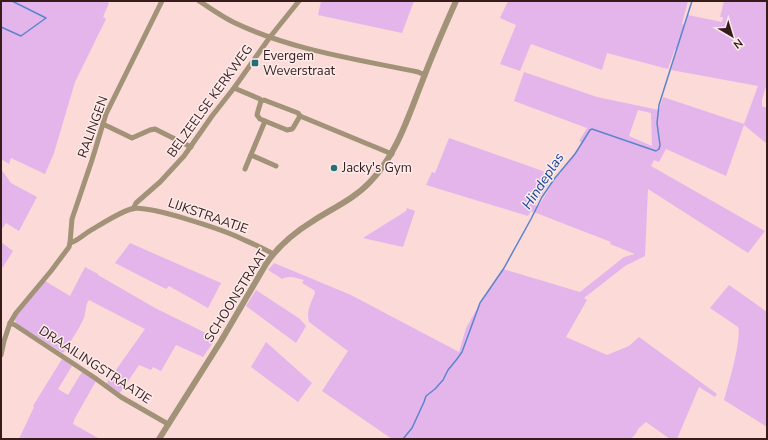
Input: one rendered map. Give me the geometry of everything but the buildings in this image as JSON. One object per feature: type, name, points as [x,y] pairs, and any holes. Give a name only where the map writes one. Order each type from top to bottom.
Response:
[{"type":"street","name":"RALINGEN","points":[[1,355],[2,346],[10,323],[16,312],[51,271],[69,247],[72,219],[106,114],[162,1]]},
{"type":"street","points":[[200,1],[232,22],[270,37],[301,47],[418,72],[425,75]]},
{"type":"street","name":"BELZEELSE KERKWEG","points":[[132,208],[173,169],[191,147],[270,37],[299,1]]},
{"type":"street","name":"SCHOONSTRAAT","points":[[159,439],[217,348],[273,254],[290,237],[305,226],[358,194],[377,175],[392,154],[400,138],[456,1]]},
{"type":"street","points":[[234,88],[260,99],[261,101],[264,100],[298,113],[300,116],[392,154]]},
{"type":"street","points":[[261,101],[257,115],[260,119],[265,121],[290,130],[294,128],[300,116]]},
{"type":"street","points":[[245,169],[265,121]]},
{"type":"street","points":[[103,124],[132,138],[155,129],[191,147]]},
{"type":"street","points":[[251,155],[276,166]]},
{"type":"street","name":"RALINGEN","points":[[70,243],[132,208]]},
{"type":"street","name":"LIJKSTRAATJE","points":[[132,208],[153,210],[205,225],[239,237],[273,254]]},
{"type":"street","name":"DRAAILINGSTRAATJE","points":[[10,323],[95,378],[121,397],[168,424]]},
{"type":"shaded area","points":[[1,1],[104,1],[109,3],[103,17],[106,19],[75,82],[54,153],[45,174],[11,158],[9,164],[1,159]]},
{"type":"shaded area","points":[[321,1],[414,1],[402,33],[318,15]]},
{"type":"shaded area","points":[[508,1],[688,1],[682,24],[685,25],[688,15],[722,22],[723,17],[720,17],[724,1],[767,1],[767,83],[762,105],[763,107],[767,107],[767,144],[744,125],[726,176],[666,149],[659,162],[654,160],[651,166],[765,231],[748,253],[648,189],[645,256],[625,266],[584,298],[587,300],[566,337],[607,355],[629,346],[639,337],[717,394],[715,397],[699,387],[677,439],[670,439],[646,422],[630,439],[392,439],[322,391],[348,351],[309,322],[309,311],[315,293],[314,290],[302,283],[304,280],[290,277],[282,279],[268,270],[274,263],[351,295],[459,352],[466,328],[503,269],[580,292],[624,257],[635,254],[610,244],[611,242],[531,211],[528,216],[426,185],[432,172],[435,173],[449,138],[554,175],[535,205],[538,207],[557,176],[561,173],[560,171],[583,143],[579,141],[587,128],[514,101],[524,72],[597,97],[659,110],[663,97],[744,124],[758,86],[671,70],[677,50],[675,49],[668,69],[607,53],[602,70],[531,44],[520,71],[500,64],[516,25],[500,18]],"holes":[[[638,110],[651,113],[652,146],[629,136]]]},
{"type":"shaded area","points":[[1,169],[11,183],[37,197],[19,231],[6,223],[1,230]]},
{"type":"shaded area","points":[[407,208],[415,211],[403,247],[363,238],[406,211]]},
{"type":"shaded area","points":[[1,242],[13,251],[1,270]]},
{"type":"shaded area","points":[[130,243],[221,283],[208,308],[169,286],[166,289],[115,263]]},
{"type":"shaded area","points":[[85,267],[155,308],[216,338],[203,357],[176,345],[161,371],[153,367],[151,370],[139,365],[120,393],[106,384],[145,329],[89,300],[82,323],[63,353],[17,324],[15,320],[17,315],[45,281],[70,296]]},
{"type":"shaded area","points":[[729,285],[767,312],[767,427],[724,400],[736,352],[739,333],[738,327],[710,308]]},
{"type":"shaded area","points":[[256,290],[300,319],[306,326],[296,343],[246,306]]},
{"type":"shaded area","points":[[266,342],[312,383],[298,402],[251,367]]},
{"type":"shaded area","points":[[62,359],[72,366],[58,389],[68,395],[82,372],[96,381],[73,424],[100,439],[19,439],[34,407],[33,406]]},
{"type":"waterway","points":[[1,27],[21,36],[46,18],[12,1]]},
{"type":"waterway","name":"Hindeplas","points":[[403,439],[412,428],[426,396],[443,380],[448,370],[462,352],[480,303],[504,268],[542,197],[555,178],[575,154],[590,130],[592,129],[656,151],[659,149],[660,145],[657,123],[659,105],[692,1]]},
{"type":"place","name":"Evergem Weverstraat","points":[[255,63]]},
{"type":"place","name":"Jacky's Gym","points":[[334,168]]}]
